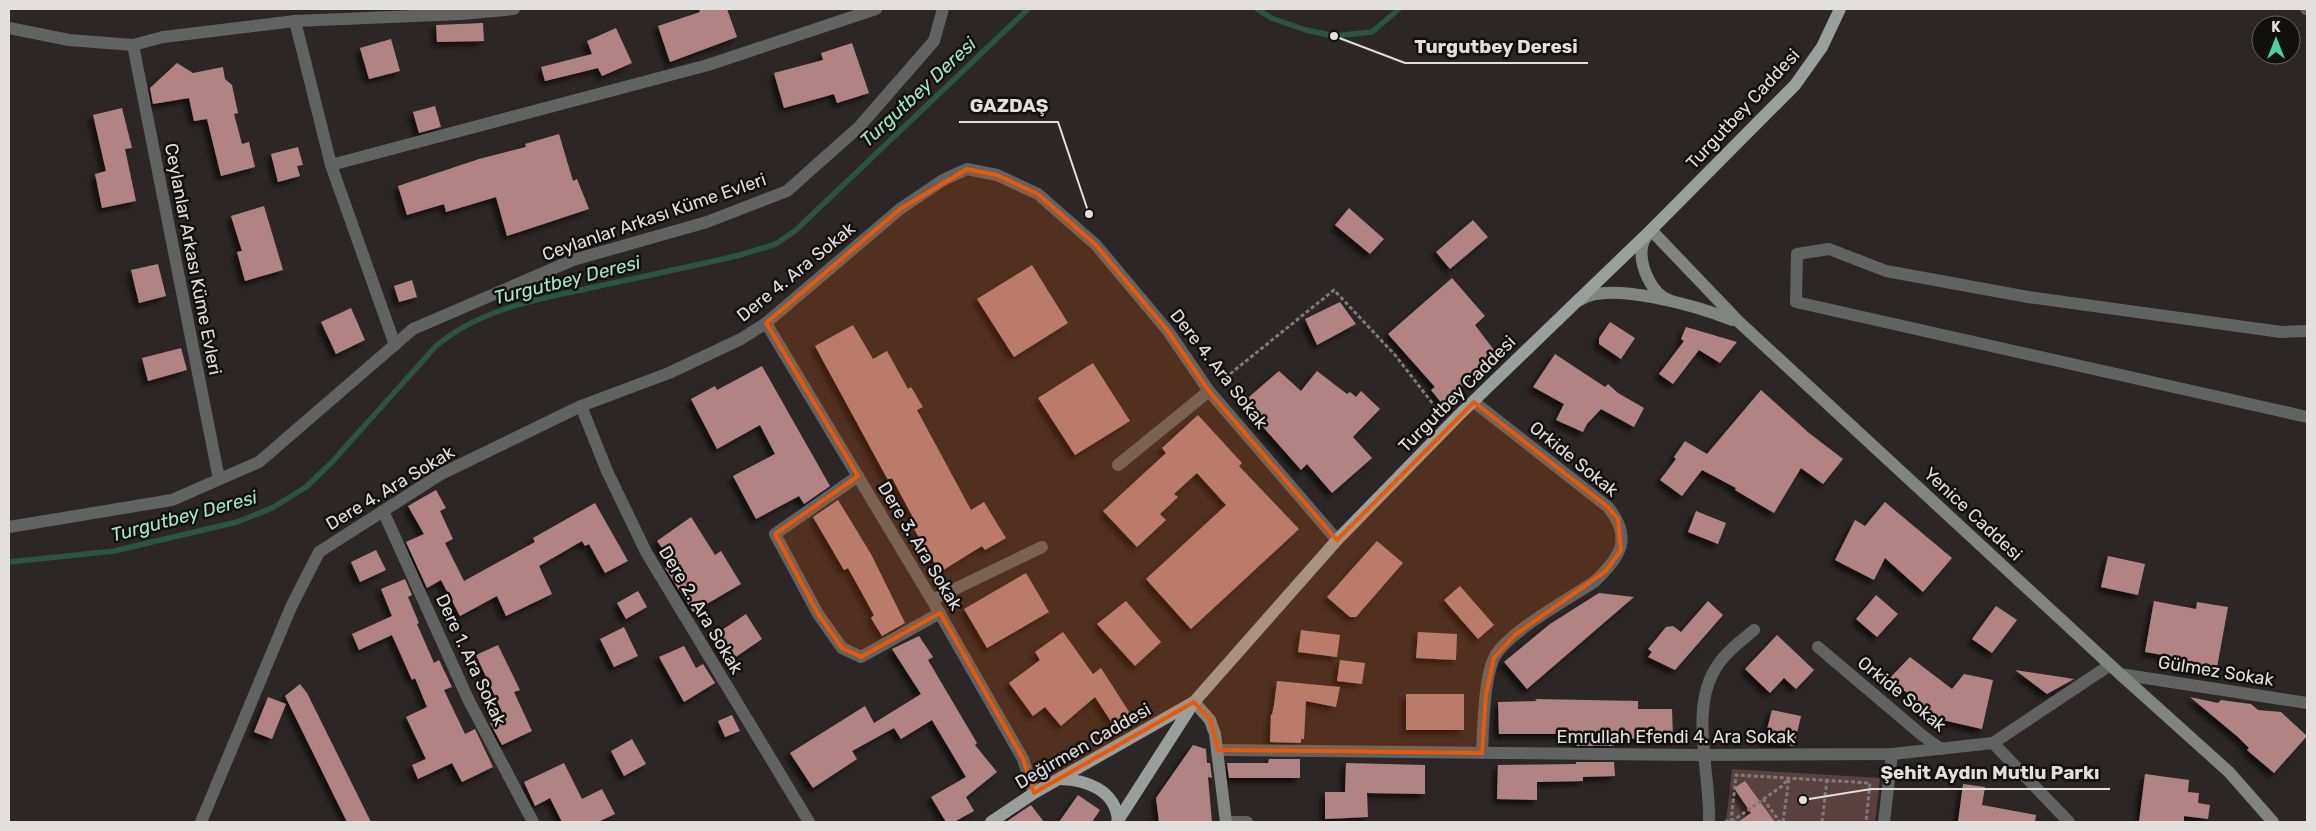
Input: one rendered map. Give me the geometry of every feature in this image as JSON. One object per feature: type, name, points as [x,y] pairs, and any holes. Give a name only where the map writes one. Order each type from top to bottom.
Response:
[{"type":"main road","name":"Turgutbey Caddesi","points":[[1118,821],[1194,702],[1337,540],[1449,425],[1651,230],[1795,84],[1811,66],[1840,9]]},
{"type":"main road","name":"Değirmen Caddesi","points":[[992,822],[1034,793],[1194,702]]},
{"type":"main road","points":[[1060,779],[1082,782],[1099,789],[1114,803],[1118,821]]},
{"type":"street","points":[[9,28],[69,40],[133,45],[163,37],[294,21],[462,14],[514,9]]},
{"type":"street","points":[[331,165],[708,65],[876,9]]},
{"type":"street","name":"Ceylanlar Arkası Küme Evleri","points":[[9,527],[172,500],[219,480],[259,462],[413,329],[573,260],[707,222],[787,191],[859,127],[934,41],[943,9]]},
{"type":"street","points":[[294,21],[331,165],[395,345]]},
{"type":"street","name":"Ceylanlar Arkası Küme Evleri","points":[[133,45],[219,480]]},
{"type":"street","name":"Dere 4. Ara Sokak","points":[[204,817],[291,607],[319,552],[441,474],[582,406],[714,354],[766,322],[900,208],[942,180],[967,169],[997,175],[1038,194],[1096,245],[1168,331],[1209,391],[1337,540]]},
{"type":"street","points":[[1651,230],[1642,248],[1643,264],[1655,290],[1669,300]]},
{"type":"street","name":"Yenice Caddesi","points":[[1651,230],[1739,322],[2110,665],[2229,772],[2272,822]]},
{"type":"street","points":[[2307,331],[2281,332],[2028,297],[1886,271],[1829,249],[1797,254],[1796,302],[2307,417]]},
{"type":"street","points":[[1575,304],[1590,295],[1599,294],[1669,300],[1708,310],[1739,322]]},
{"type":"street","name":"Dere 3. Ara Sokak","points":[[766,322],[940,613],[1023,760],[1034,793]]},
{"type":"street","points":[[1118,465],[1209,391]]},
{"type":"street","name":"Orkide Sokak","points":[[1474,402],[1608,507],[1618,519],[1622,535],[1621,550],[1606,571],[1594,582],[1515,634],[1494,658],[1486,695],[1482,753]]},
{"type":"street","name":"Dere 2. Ara Sokak","points":[[582,406],[607,471],[646,552],[809,822]]},
{"type":"street","points":[[858,476],[775,534],[818,614],[842,648],[861,656],[940,613]]},
{"type":"street","name":"Dere 1. Ara Sokak","points":[[383,511],[468,699],[533,822]]},
{"type":"street","points":[[932,600],[1042,547]]},
{"type":"street","points":[[1710,821],[1702,755],[1705,700],[1713,671],[1727,653],[1754,630]]},
{"type":"street","name":"Orkide Sokak","points":[[1818,647],[1941,749]]},
{"type":"street","name":"Emrullah Efendi 4. Ara Sokak","points":[[1218,750],[1702,755],[1892,754],[1993,743],[2110,665]]},
{"type":"street","name":"Gülmez Sokak","points":[[2120,674],[2307,702]]},
{"type":"street","points":[[1194,702],[1210,720],[1218,750],[1226,822],[1247,822]]},
{"type":"street","points":[[1993,743],[2069,822]]},
{"type":"street","points":[[1884,822],[1892,754]]},
{"type":"street","points":[[204,817],[214,822]]},
{"type":"path","points":[[1209,391],[1334,290],[1395,354],[1449,425]]},
{"type":"path","points":[[1731,822],[1736,775],[1870,783],[1866,822]]},
{"type":"path","points":[[1710,821],[1731,822],[1789,778]]},
{"type":"path","points":[[1782,822],[1789,778]]},
{"type":"path","points":[[1822,822],[1826,780]]},
{"type":"path","points":[[1762,799],[1782,822]]},
{"type":"highlighted area","points":[[967,169],[997,175],[1038,194],[1096,245],[1168,331],[1209,391],[1337,540],[1474,402],[1608,507],[1618,519],[1621,550],[1606,571],[1515,635],[1494,658],[1486,695],[1482,753],[1218,750],[1210,720],[1194,702],[1034,793],[1023,759],[940,613],[861,657],[842,648],[818,614],[775,534],[858,476],[766,323],[900,209]]},
{"type":"shaded area","points":[[1732,769],[1880,778],[1875,822],[1726,822]]},
{"type":"building","points":[[699,9],[727,9],[737,37],[670,62],[658,26],[700,12]]},
{"type":"building","points":[[483,23],[484,41],[437,42],[436,25]]},
{"type":"building","points":[[616,28],[632,63],[602,76],[598,68],[545,81],[541,67],[592,54],[587,41]]},
{"type":"building","points":[[391,39],[400,71],[369,79],[360,48]]},
{"type":"building","points":[[852,43],[869,93],[837,103],[834,94],[784,108],[774,73],[823,60],[821,53]]},
{"type":"building","points":[[177,63],[193,73],[223,67],[225,79],[232,85],[238,113],[234,114],[242,144],[249,142],[255,167],[221,176],[207,119],[194,121],[189,98],[153,104],[150,88]]},
{"type":"building","points":[[435,106],[441,127],[419,133],[413,112]]},
{"type":"building","points":[[122,108],[132,148],[125,149],[136,201],[102,208],[95,174],[106,171],[93,115]]},
{"type":"building","points":[[559,134],[573,181],[577,179],[589,209],[507,236],[496,197],[446,212],[444,204],[407,215],[398,186],[479,159],[526,147],[525,144]]},
{"type":"building","points":[[298,147],[303,165],[297,166],[300,176],[278,182],[271,154]]},
{"type":"building","points":[[264,206],[283,270],[245,281],[237,252],[242,251],[231,216]]},
{"type":"building","points":[[1349,208],[1384,239],[1370,254],[1335,225]]},
{"type":"building","points":[[1473,220],[1488,237],[1450,269],[1436,252]]},
{"type":"building","points":[[158,264],[166,296],[139,303],[131,270]]},
{"type":"building","points":[[1032,265],[1068,323],[1014,357],[977,299]]},
{"type":"building","points":[[1452,278],[1485,316],[1475,325],[1497,354],[1456,392],[1458,394],[1444,406],[1431,390],[1435,387],[1388,334]]},
{"type":"building","points":[[412,280],[417,297],[399,302],[394,286]]},
{"type":"building","points":[[1340,302],[1356,324],[1317,345],[1305,319]]},
{"type":"building","points":[[351,308],[365,340],[336,354],[321,322]]},
{"type":"building","points":[[1610,322],[1635,338],[1621,359],[1599,344],[1599,338]]},
{"type":"building","points":[[853,325],[873,359],[887,351],[908,389],[911,387],[923,407],[917,410],[971,510],[984,502],[1006,538],[985,550],[982,546],[940,572],[914,529],[918,527],[892,478],[888,480],[815,346]]},
{"type":"building","points":[[1686,327],[1737,342],[1720,363],[1699,350],[1673,384],[1659,374],[1684,341],[1681,339]]},
{"type":"building","points":[[181,348],[187,370],[148,381],[142,358]]},
{"type":"building","points":[[1555,354],[1605,387],[1608,384],[1618,393],[1644,408],[1634,427],[1601,409],[1587,424],[1583,432],[1556,420],[1564,404],[1533,387]]},
{"type":"building","points":[[1093,363],[1130,421],[1075,455],[1038,398]]},
{"type":"building","points":[[762,366],[830,486],[804,504],[799,496],[756,519],[733,476],[775,454],[760,425],[717,449],[691,399],[715,386],[717,390]]},
{"type":"building","points":[[1279,371],[1301,391],[1317,371],[1347,394],[1350,392],[1356,397],[1361,391],[1380,409],[1353,437],[1372,458],[1332,493],[1307,464],[1301,470],[1242,403]]},
{"type":"building","points":[[1761,390],[1809,433],[1843,459],[1823,484],[1801,468],[1774,513],[1735,490],[1736,488],[1702,470],[1682,496],[1660,480],[1676,459],[1674,457],[1685,441],[1707,454]]},
{"type":"building","points":[[1198,415],[1242,463],[1239,466],[1299,529],[1191,629],[1146,579],[1226,505],[1197,473],[1174,494],[1178,497],[1160,514],[1166,520],[1137,547],[1103,511],[1166,453],[1162,448]]},
{"type":"building","points":[[436,490],[446,508],[440,511],[453,539],[445,543],[464,581],[535,542],[533,538],[595,503],[628,561],[605,573],[589,544],[585,546],[582,541],[539,566],[552,594],[506,616],[497,596],[460,616],[441,580],[427,588],[406,542],[424,534],[408,506]]},
{"type":"building","points":[[838,500],[871,554],[905,623],[882,636],[871,618],[874,615],[848,568],[844,570],[813,517]]},
{"type":"building","points":[[1885,502],[1952,558],[1923,592],[1885,558],[1874,580],[1835,560],[1855,520],[1865,526]]},
{"type":"building","points":[[1696,511],[1726,523],[1718,544],[1688,532]]},
{"type":"building","points":[[691,517],[715,555],[721,551],[741,584],[693,612],[665,568],[673,563],[657,541]]},
{"type":"building","points":[[1377,541],[1403,563],[1356,617],[1350,617],[1327,597]]},
{"type":"building","points":[[376,550],[386,570],[360,582],[351,562]]},
{"type":"building","points":[[2108,556],[2145,564],[2138,595],[2101,587]]},
{"type":"building","points":[[1026,573],[1049,612],[987,648],[964,609]]},
{"type":"building","points":[[405,579],[412,595],[408,597],[419,623],[417,624],[434,663],[439,660],[452,687],[444,690],[465,734],[475,729],[493,767],[462,782],[452,763],[418,779],[412,765],[426,759],[406,717],[427,707],[415,678],[412,680],[392,635],[359,650],[352,634],[392,616],[381,589]]},
{"type":"building","points":[[1460,586],[1494,625],[1478,639],[1444,600]]},
{"type":"building","points":[[638,591],[647,607],[626,619],[617,603]]},
{"type":"building","points":[[1599,593],[1634,597],[1527,689],[1504,662],[1550,624]]},
{"type":"building","points":[[1876,595],[1898,614],[1877,637],[1856,619]]},
{"type":"building","points":[[1126,601],[1161,642],[1135,666],[1097,624]]},
{"type":"building","points":[[1708,601],[1723,615],[1675,670],[1648,657],[1652,652],[1648,649],[1666,627],[1673,626],[1681,632]]},
{"type":"building","points":[[2154,601],[2196,609],[2197,602],[2228,607],[2216,673],[2185,667],[2186,659],[2145,652]]},
{"type":"building","points":[[1996,606],[2017,620],[1992,653],[1972,639]]},
{"type":"building","points":[[746,614],[762,639],[730,661],[713,636]]},
{"type":"building","points":[[624,627],[638,656],[614,667],[600,639]]},
{"type":"building","points":[[1301,630],[1340,635],[1337,657],[1298,652]]},
{"type":"building","points":[[1063,632],[1093,674],[1101,668],[1133,718],[1116,729],[1095,697],[1061,726],[1045,707],[1033,716],[1009,683],[1040,660],[1035,652]]},
{"type":"building","points":[[1418,632],[1457,634],[1456,660],[1416,658]]},
{"type":"building","points":[[1777,635],[1814,670],[1796,689],[1784,678],[1770,693],[1745,669]]},
{"type":"building","points":[[919,636],[933,657],[928,660],[977,743],[975,745],[997,772],[966,797],[974,811],[954,822],[946,822],[931,797],[966,777],[932,720],[901,739],[894,728],[852,751],[857,759],[813,788],[790,753],[865,706],[874,723],[921,694],[892,649]]},
{"type":"building","points":[[498,645],[520,690],[514,692],[532,731],[502,745],[490,723],[504,716],[476,655]]},
{"type":"building","points":[[684,646],[696,668],[703,664],[715,683],[684,702],[659,657]]},
{"type":"building","points":[[1910,657],[1952,689],[1964,674],[1993,680],[1982,729],[1934,718],[1936,715],[1889,679]]},
{"type":"building","points":[[1340,660],[1365,663],[1362,684],[1337,681]]},
{"type":"building","points":[[2015,670],[2074,679],[2047,694]]},
{"type":"building","points":[[1277,681],[1340,687],[1336,707],[1306,701],[1304,739],[1301,739],[1301,743],[1270,742],[1271,714]]},
{"type":"building","points":[[300,684],[307,693],[371,822],[347,822],[285,696]]},
{"type":"building","points":[[1406,694],[1464,694],[1464,730],[1406,730]]},
{"type":"building","points":[[268,697],[286,704],[272,739],[254,732]]},
{"type":"building","points":[[2190,697],[2218,703],[2221,700],[2251,704],[2258,710],[2281,712],[2307,736],[2274,773],[2247,750],[2249,748],[2238,737]]},
{"type":"building","points":[[1535,699],[1638,701],[1638,709],[1672,709],[1673,738],[1614,739],[1614,746],[1576,746],[1576,734],[1499,734],[1498,702],[1537,701]]},
{"type":"building","points":[[1772,710],[1801,716],[1794,746],[1764,741]]},
{"type":"building","points":[[732,715],[740,731],[725,737],[718,721]]},
{"type":"building","points":[[632,739],[646,764],[624,776],[611,751]]},
{"type":"building","points":[[1193,745],[1206,749],[1207,763],[1210,763],[1212,778],[1208,777],[1212,822],[1159,822],[1156,798]]},
{"type":"building","points":[[1269,759],[1300,759],[1300,778],[1229,778],[1227,763],[1268,763]]},
{"type":"building","points":[[1576,762],[1614,762],[1615,776],[1583,777],[1583,781],[1537,782],[1537,800],[1497,799],[1498,765],[1576,764]]},
{"type":"building","points":[[564,763],[582,799],[602,789],[615,814],[598,822],[562,822],[550,798],[535,806],[524,782]]},
{"type":"building","points":[[1346,763],[1425,765],[1425,794],[1367,793],[1368,817],[1325,819],[1325,792],[1345,792]]},
{"type":"building","points":[[2145,774],[2189,780],[2188,792],[2199,793],[2198,803],[2210,805],[2208,819],[2184,816],[2184,822],[2139,822]]},
{"type":"building","points":[[1745,781],[1775,822],[1738,822],[1751,813],[1734,788]]},
{"type":"building","points":[[1963,784],[1985,787],[1982,805],[2036,815],[2035,822],[1958,822]]},
{"type":"building","points":[[1078,795],[1100,810],[1092,822],[1059,822]]},
{"type":"building","points":[[1031,805],[1044,822],[1006,822],[1019,813]]},
{"type":"waterway","name":"Turgutbey Deresi","points":[[9,562],[114,551],[237,522],[272,508],[306,487],[332,462],[436,346],[473,322],[493,313],[534,300],[740,255],[776,244],[796,230],[1028,9]]},
{"type":"waterway","name":"Turgutbey Deresi","points":[[1257,9],[1271,18],[1306,30],[1334,36],[1372,32],[1399,9]]},
{"type":"place","name":"Turgutbey Deresi","points":[[1334,36]]},
{"type":"place","name":"GAZDAŞ","points":[[1089,214]]},
{"type":"place","name":"Şehit Aydın Mutlu Parkı","points":[[1803,800]]}]
